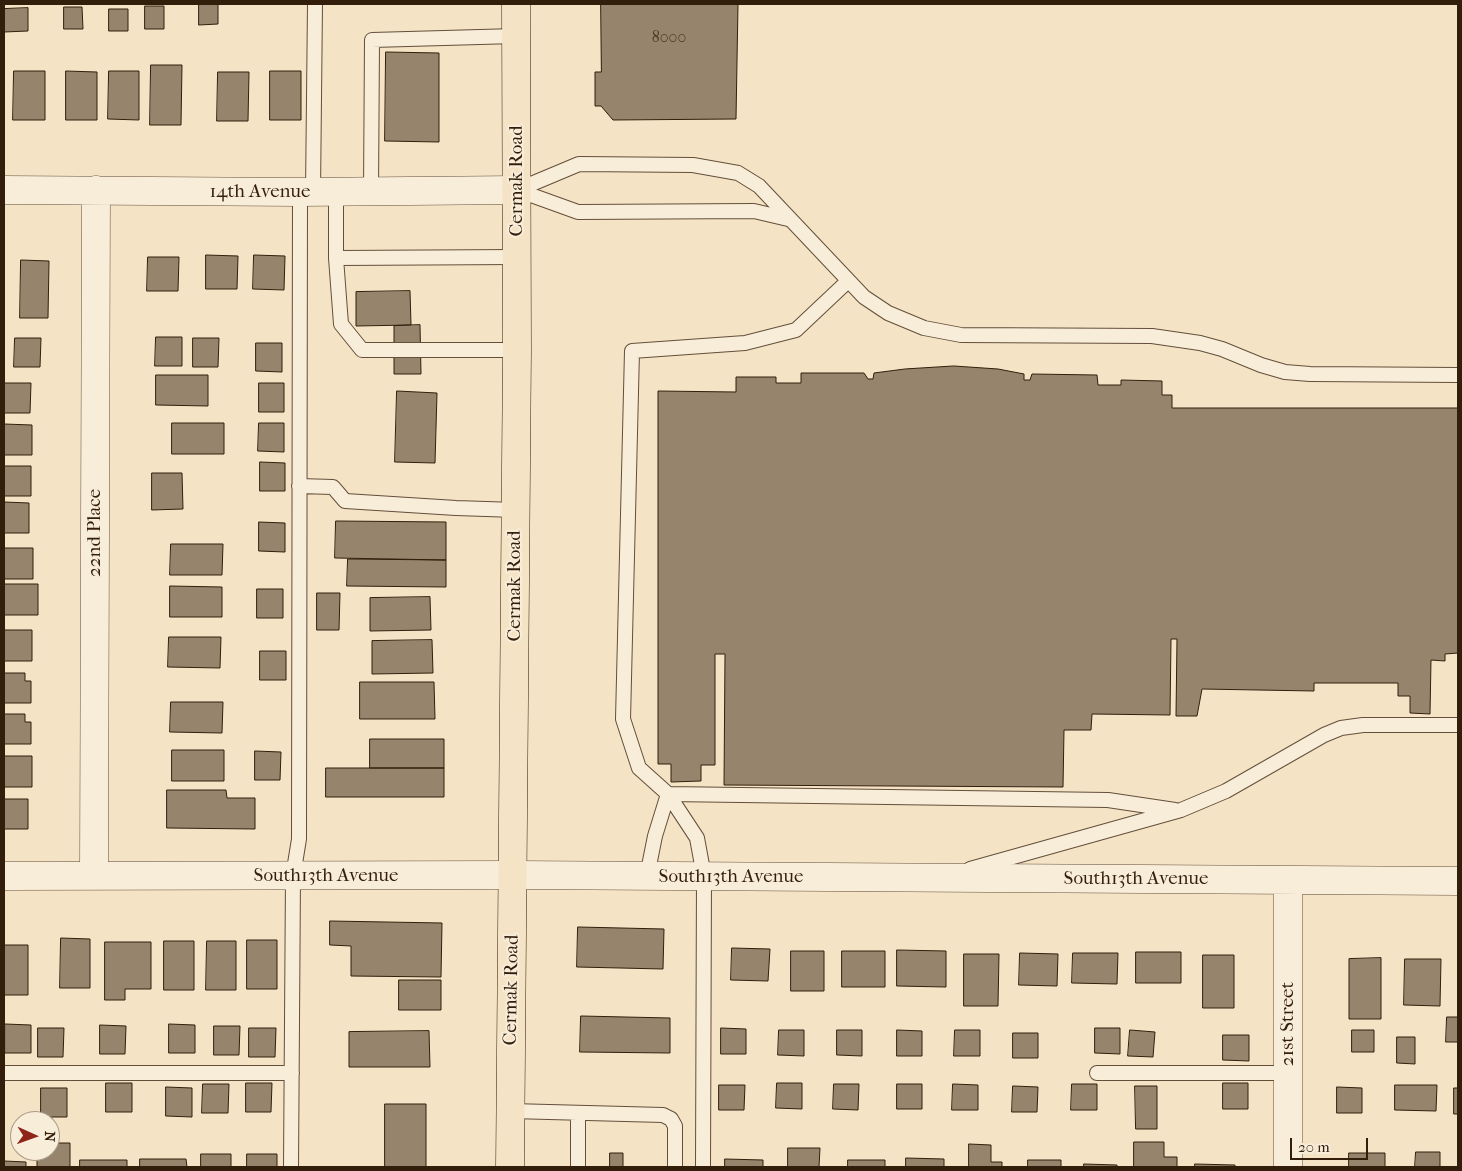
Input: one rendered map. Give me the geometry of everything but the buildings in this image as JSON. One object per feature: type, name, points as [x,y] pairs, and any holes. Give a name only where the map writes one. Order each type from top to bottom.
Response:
[{"type":"main road","name":"Cermak Road","points":[[510,1167],[516,510],[516,4]]},
{"type":"street","name":"14th Avenue","points":[[4,190],[371,192],[517,190]]},
{"type":"street","name":"22nd Place","points":[[94,876],[96,190]]},
{"type":"street","name":"South13th Avenue","points":[[4,876],[513,875],[1458,881]]},
{"type":"street","name":"21st Street","points":[[1288,880],[1288,1167]]},
{"type":"lane","points":[[291,1167],[293,876],[299,839],[299,486],[316,192],[315,4]]},
{"type":"lane","points":[[371,192],[372,40],[516,36]]},
{"type":"lane","points":[[517,190],[579,164],[693,165],[738,172],[759,186],[864,297],[888,313],[924,328],[970,336],[1152,336],[1200,343],[1285,372],[1310,374],[1458,375]]},
{"type":"lane","points":[[517,190],[578,212],[754,211],[789,219]]},
{"type":"lane","points":[[316,192],[336,258],[340,324],[362,350],[516,350]]},
{"type":"lane","points":[[336,258],[517,257]]},
{"type":"lane","points":[[703,1167],[704,876],[697,838],[668,794],[639,768],[624,719],[632,351],[745,343],[796,330],[848,281]]},
{"type":"lane","points":[[299,486],[333,487],[345,501],[516,510]]},
{"type":"lane","points":[[936,878],[1181,810],[1226,790],[1324,734],[1342,728],[1363,725],[1458,725]]},
{"type":"lane","points":[[668,794],[1108,800],[1181,810]]},
{"type":"lane","points":[[647,876],[668,794]]},
{"type":"lane","points":[[4,1073],[292,1072]]},
{"type":"lane","points":[[1097,1073],[1288,1073]]},
{"type":"lane","points":[[511,1111],[663,1115],[671,1119],[675,1126],[676,1167]]},
{"type":"lane","points":[[578,1113],[578,1167]]}]
